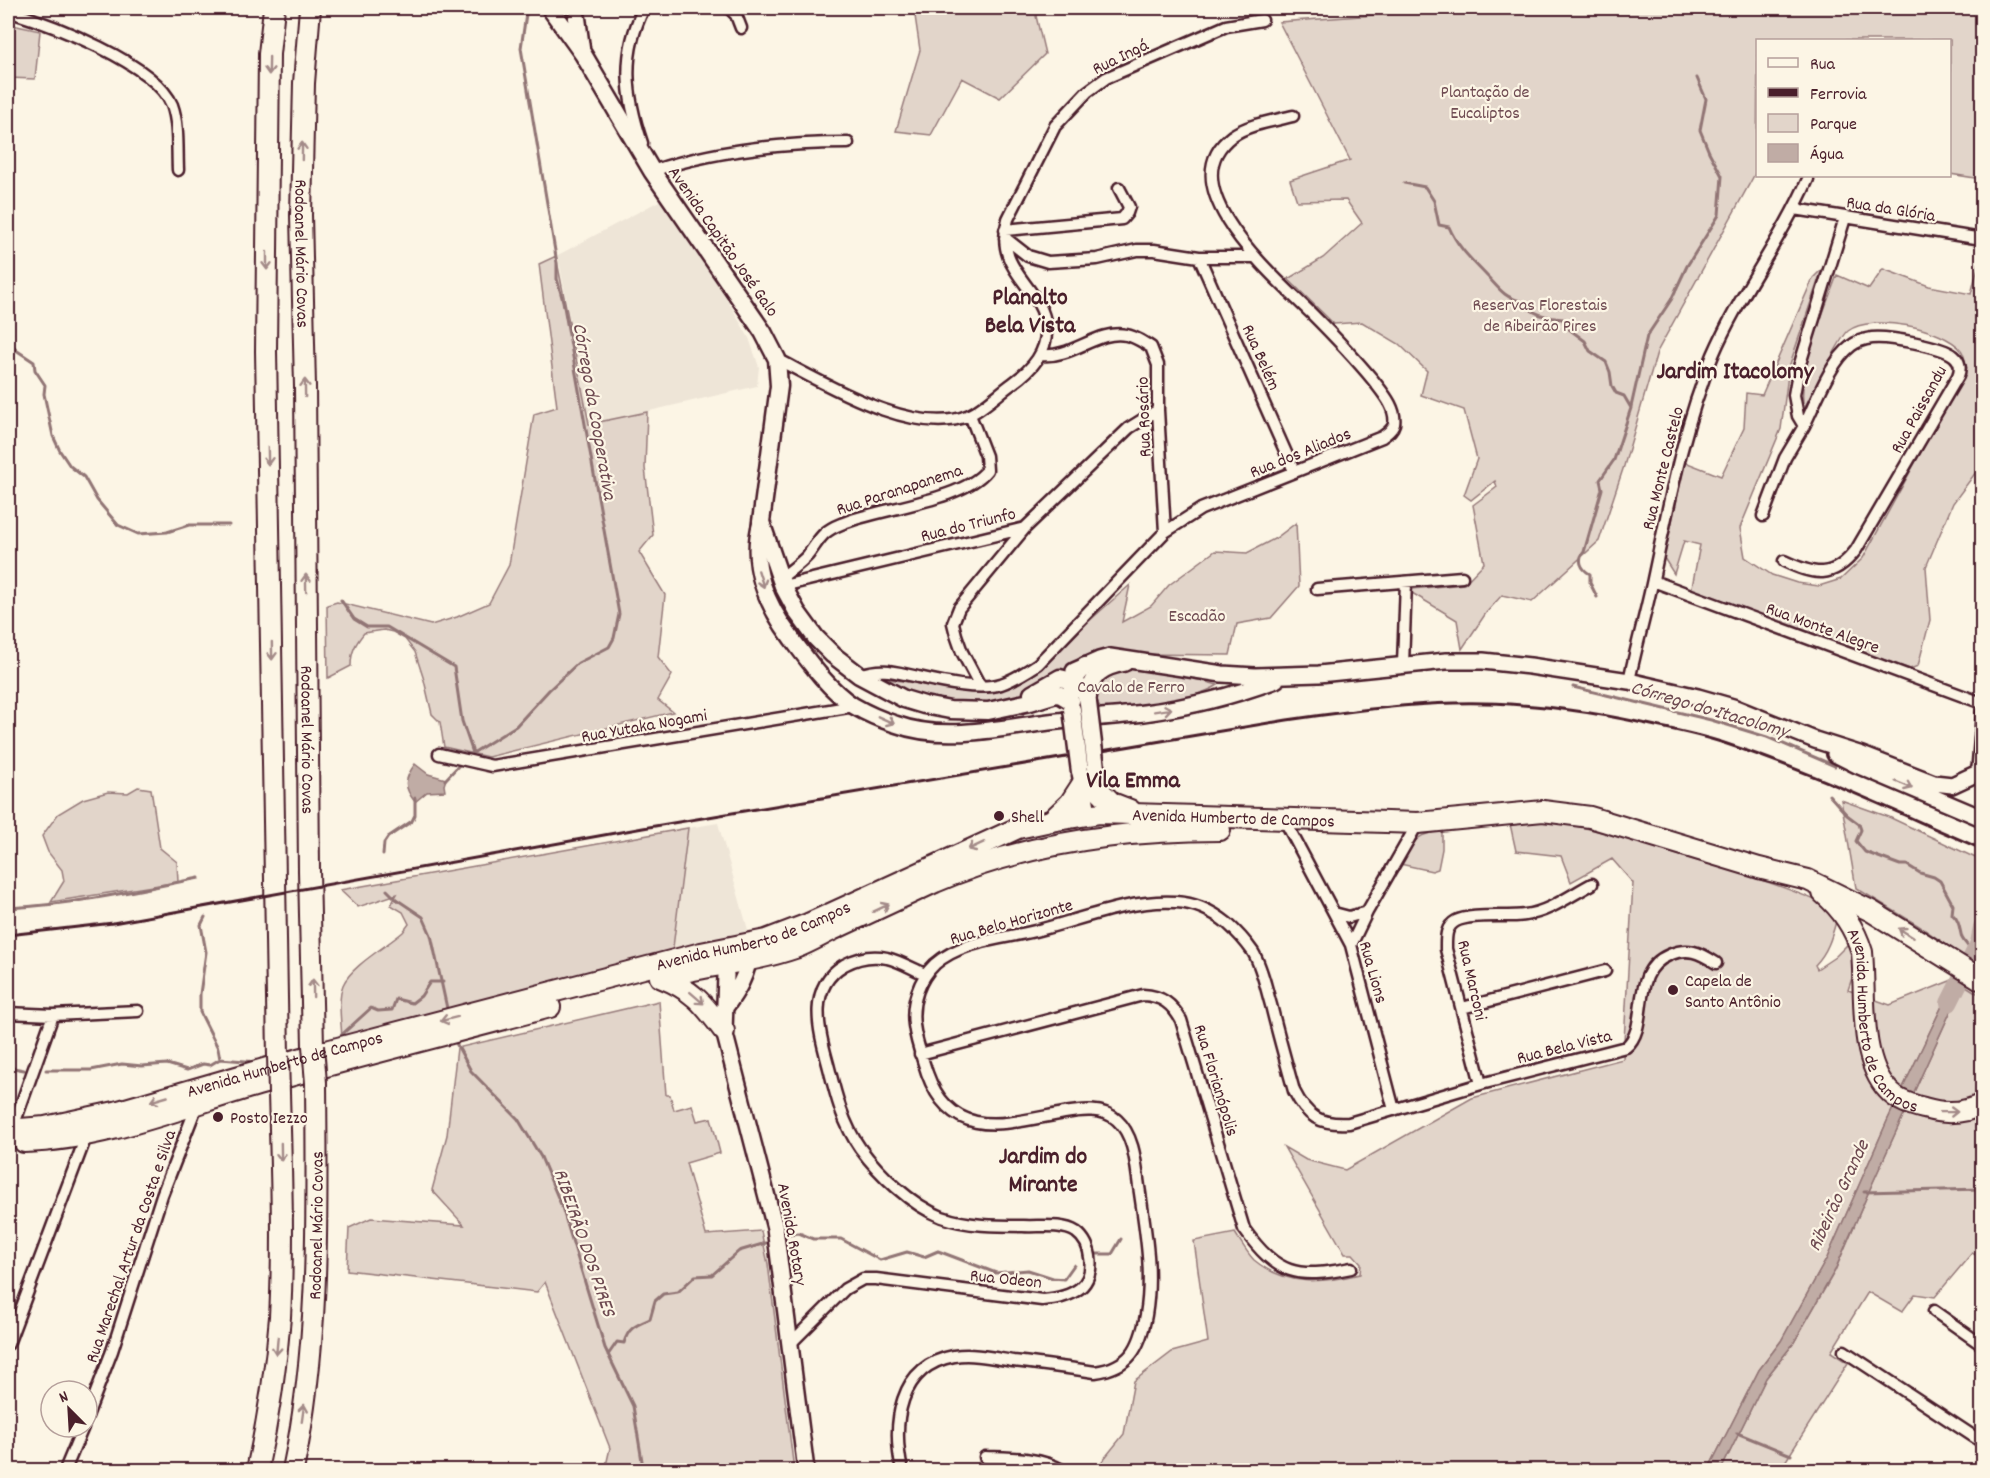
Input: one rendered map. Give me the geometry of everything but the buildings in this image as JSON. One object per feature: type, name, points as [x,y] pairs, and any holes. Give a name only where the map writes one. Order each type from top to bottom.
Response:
[{"type":"highway","name":"Rodoanel Mário Covas","points":[[257,1470],[275,1372],[280,1316],[283,1225],[266,351],[269,66],[274,8]]},
{"type":"highway","name":"Rodoanel Mário Covas","points":[[293,1470],[304,1411],[314,1318],[317,1230],[316,1083],[309,860],[305,386],[301,215],[304,83],[310,8]]},
{"type":"highway","points":[[1052,821],[1070,804],[1089,778],[1112,803],[1141,814]]},
{"type":"highway","name":"Avenida Humberto de Campos","points":[[749,952],[1018,828],[1052,821],[1141,814],[1287,825],[1416,827],[1500,814],[1543,811],[1590,817],[1759,868],[1808,880],[1871,911],[1979,978]]},
{"type":"highway","points":[[1066,842],[1093,816],[1113,835]]},
{"type":"highway","name":"Avenida Humberto de Campos","points":[[8,1136],[31,1142],[200,1096],[330,1050],[721,957],[797,947],[935,882],[1004,857],[1066,842],[1113,835],[1287,825]]},
{"type":"highway","points":[[1004,857],[1000,842],[1018,828]]},
{"type":"highway","name":"Avenida Humberto de Campos","points":[[1808,880],[1832,900],[1849,922],[1858,939],[1862,952],[1868,1046],[1874,1067],[1888,1091],[1914,1106],[1938,1112],[1971,1110],[1983,1104]]},
{"type":"highway","points":[[1858,939],[1865,931],[1883,919]]},
{"type":"highway","name":"Avenida Humberto de Campos","points":[[200,1096],[257,1086],[660,977],[721,957]]},
{"type":"highway","points":[[660,977],[681,985],[702,1002],[724,1031]]},
{"type":"main road","points":[[550,8],[573,18]]},
{"type":"main road","name":"Avenida Capitão José Galo","points":[[573,18],[583,54],[655,170],[763,332],[777,359],[779,386],[761,522],[781,583],[797,612],[816,638],[833,655],[858,675],[904,699],[966,712],[1007,708]]},
{"type":"main road","points":[[1007,708],[1067,680],[1085,666]]},
{"type":"main road","points":[[1067,680],[1080,685],[1088,701],[1089,778],[1093,816]]},
{"type":"main road","points":[[1067,680],[1089,778]]},
{"type":"main road","points":[[1007,708],[1050,695],[1061,695],[1071,705]]},
{"type":"street","points":[[644,8],[632,35],[628,59],[629,98],[642,144],[655,170],[768,146],[848,143]]},
{"type":"street","points":[[729,8],[736,15],[741,28]]},
{"type":"street","points":[[8,11],[54,26],[137,68],[155,80],[173,108],[178,170]]},
{"type":"street","name":"Rua Ingá","points":[[1005,234],[1008,219],[1055,126],[1087,92],[1106,78],[1226,26],[1262,20]]},
{"type":"street","name":"Rua dos Aliados","points":[[858,675],[882,669],[932,680],[981,686],[999,685],[1018,677],[1038,664],[1165,532],[1183,519],[1201,509],[1382,437],[1392,430],[1395,423],[1387,399],[1366,372],[1317,319],[1254,256],[1229,224],[1216,197],[1211,176],[1214,159],[1222,145],[1234,135],[1251,127],[1293,116]]},
{"type":"street","name":"Rua Monte Castelo","points":[[1629,681],[1653,581],[1677,464],[1713,356],[1733,314],[1795,209],[1808,179]]},
{"type":"street","points":[[1005,234],[1122,219],[1129,207],[1119,188]]},
{"type":"street","name":"Rua da Glória","points":[[1795,209],[1983,239]]},
{"type":"street","points":[[1763,516],[1785,458],[1804,426],[1798,416],[1794,396],[1799,367],[1845,218]]},
{"type":"street","points":[[1005,234],[1028,256],[1048,262],[1097,259],[1137,250],[1154,250],[1199,257],[1254,256]]},
{"type":"street","points":[[777,359],[886,411],[928,421],[951,421],[970,415],[1025,374],[1041,355],[1046,327],[1042,312],[1010,263],[1005,234]]},
{"type":"street","name":"Rua Belém","points":[[1199,257],[1294,471]]},
{"type":"street","name":"Rua Rosário","points":[[1041,355],[1064,354],[1113,334],[1138,339],[1151,347],[1158,364],[1158,410],[1165,532]]},
{"type":"street","name":"Rua Paissandu","points":[[1784,561],[1806,571],[1821,573],[1834,570],[1847,562],[1958,376],[1959,363],[1946,351],[1911,342],[1875,338],[1861,340],[1851,345],[1833,369],[1804,426]]},
{"type":"street","name":"Rua do Triunfo","points":[[781,583],[1025,528],[1129,428],[1158,410]]},
{"type":"street","name":"Rua Paranapanema","points":[[781,583],[807,555],[819,537],[842,523],[926,500],[969,486],[980,479],[987,470],[986,456],[970,415]]},
{"type":"street","name":"Avenida Capitão José Galo","points":[[761,522],[757,538],[758,574],[785,630],[812,666],[854,706],[897,725],[923,730],[988,731],[1144,713],[1230,696],[1284,677]]},
{"type":"street","points":[[981,686],[962,652],[953,623],[964,601],[1025,528]]},
{"type":"street","points":[[1317,589],[1462,576]]},
{"type":"street","name":"Rua Monte Alegre","points":[[1653,581],[1983,703]]},
{"type":"street","points":[[1403,664],[1406,582]]},
{"type":"street","name":"Avenida Capitão José Galo","points":[[1085,666],[1110,657],[1222,674],[1284,677],[1403,664],[1483,661],[1629,681],[1698,697],[1733,707],[1815,740],[1862,755],[1934,783],[1952,784],[1977,776]]},
{"type":"street","points":[[1088,701],[1091,682],[1096,675],[1111,666],[1134,661]]},
{"type":"street","name":"Rua Yutaka Nogami","points":[[439,754],[492,766],[854,706]]},
{"type":"street","points":[[1965,811],[1964,795],[1977,776],[1983,713]]},
{"type":"street","name":"Avenida Capitão José Galo","points":[[1815,740],[1857,765],[1983,818]]},
{"type":"street","name":"Rua Lions","points":[[1287,825],[1351,945],[1394,1110]]},
{"type":"street","points":[[1351,945],[1367,912],[1416,827]]},
{"type":"street","name":"Rua Marconi","points":[[1481,1084],[1446,949],[1445,937],[1449,927],[1456,921],[1466,918],[1526,915],[1538,912],[1592,884]]},
{"type":"street","name":"Rua Belo Horizonte","points":[[925,974],[937,962],[952,953],[978,944],[1034,932],[1134,904],[1156,902],[1195,905],[1212,912],[1227,923],[1253,953],[1263,977],[1294,1091],[1302,1106],[1313,1117],[1331,1124],[1349,1123],[1394,1110]]},
{"type":"street","points":[[1334,913],[1349,917],[1367,912]]},
{"type":"street","name":"Rua Bela Vista","points":[[1394,1110],[1481,1084],[1626,1047],[1635,1035],[1645,981],[1655,965],[1664,957],[1689,950],[1699,952],[1716,963]]},
{"type":"street","points":[[724,1009],[746,972],[749,952]]},
{"type":"street","name":"Avenida Rotary","points":[[721,957],[726,975],[724,1031],[775,1228],[806,1470]]},
{"type":"street","name":"Rua Odeon","points":[[790,1343],[845,1289],[863,1279],[1042,1300],[1057,1299],[1070,1294],[1081,1287],[1088,1278],[1090,1252],[1084,1240],[1076,1232],[1060,1227],[968,1223],[941,1217],[906,1196],[876,1169],[858,1146],[845,1122],[820,1032],[818,1001],[825,984],[837,969],[853,960],[866,957],[888,958],[925,974]]},
{"type":"street","points":[[1462,1008],[1605,971]]},
{"type":"street","points":[[902,1470],[898,1427],[900,1407],[907,1389],[917,1375],[935,1362],[955,1356],[977,1356],[1095,1372],[1111,1369],[1125,1362],[1136,1348],[1143,1330],[1148,1300],[1149,1259],[1134,1155],[1127,1134],[1118,1120],[1104,1112],[1081,1110],[1002,1124],[980,1123],[949,1110],[939,1099],[931,1083],[920,1054],[913,1017],[914,1003],[925,974]]},
{"type":"street","name":"Rua Florianópolis","points":[[920,1054],[1143,995],[1155,996],[1166,1001],[1175,1008],[1181,1020],[1244,1229],[1260,1251],[1280,1266],[1304,1274],[1328,1273],[1351,1268]]},
{"type":"street","points":[[8,1013],[138,1011]]},
{"type":"street","points":[[8,1136],[53,1014]]},
{"type":"street","name":"Rua Marechal Artur da Costa e Silva","points":[[99,1384],[162,1195],[200,1096]]},
{"type":"street","points":[[8,1344],[91,1126]]},
{"type":"street","points":[[1934,1311],[1983,1345]]},
{"type":"street","points":[[1844,1351],[1983,1442]]},
{"type":"street","points":[[65,1470],[77,1439]]},
{"type":"street","points":[[985,1457],[1033,1460],[1049,1463],[1062,1470]]},
{"type":"shaded area","points":[[661,200],[727,299],[749,338],[759,367],[757,386],[589,425],[558,255]]},
{"type":"shaded area","points":[[718,823],[750,937],[672,955],[688,828]]},
{"type":"green space","points":[[1040,8],[1036,16],[1045,54],[1000,98],[962,78],[931,135],[896,131],[920,50],[914,9]]},
{"type":"green space","name":"Reservas Florestais de Ribeirão Pires","points":[[1470,8],[1982,8],[1982,179],[1951,174],[1951,39],[1756,39],[1756,172],[1657,352],[1624,466],[1599,541],[1532,602],[1502,595],[1486,613],[1462,649],[1457,620],[1412,593],[1412,589],[1464,584],[1484,563],[1473,505],[1497,487],[1495,481],[1471,500],[1464,495],[1477,459],[1464,410],[1421,395],[1427,371],[1399,344],[1362,322],[1334,324],[1288,279],[1323,258],[1362,223],[1346,200],[1297,201],[1290,180],[1350,160],[1279,22]]},
{"type":"green space","points":[[8,24],[40,31],[35,79],[8,78]]},
{"type":"green space","points":[[556,256],[589,424],[647,412],[645,468],[653,535],[639,552],[665,595],[658,657],[672,675],[658,700],[673,712],[488,757],[444,747],[440,722],[432,714],[415,652],[405,639],[393,632],[384,630],[364,633],[354,648],[351,666],[328,678],[327,605],[337,602],[431,625],[489,603],[509,565],[534,414],[557,407],[539,264]]},
{"type":"green space","points":[[1980,260],[1982,260],[1982,464],[1953,503],[1926,567],[1930,620],[1918,666],[1910,669],[1691,592],[1700,545],[1684,541],[1674,574],[1664,558],[1685,462],[1721,476],[1744,428],[1746,393],[1762,395],[1813,278],[1822,269],[1789,367],[1781,429],[1740,528],[1745,557],[1772,575],[1797,583],[1819,586],[1841,579],[1863,558],[1967,368],[1961,350],[1939,335],[1890,323],[1859,326],[1844,335],[1804,408],[1804,378],[1808,360],[1837,275],[1869,289],[1883,269],[1929,286],[1971,294]]},
{"type":"green space","name":"Escadão","points":[[1296,523],[1299,586],[1271,618],[1237,624],[1230,655],[1137,654],[1074,664],[1012,701],[976,708],[940,704],[889,686],[887,679],[969,691],[988,690],[1020,680],[1034,672],[1060,650],[1130,585],[1122,622],[1151,606],[1169,585],[1215,551],[1247,553],[1276,538]]},
{"type":"green space","name":"Cavalo de Ferro","points":[[1126,667],[1171,673],[1218,685],[1193,696],[1102,710],[1095,701],[1096,687],[1108,674]]},
{"type":"green space","points":[[138,787],[151,789],[160,848],[177,862],[178,882],[51,902],[64,881],[62,870],[48,852],[42,836],[58,814],[83,799],[108,792],[128,793]]},
{"type":"green space","points":[[1841,800],[1889,817],[1982,861],[1982,969],[1919,926],[1856,888]]},
{"type":"green space","points":[[1544,821],[1578,826],[1612,835],[1740,873],[1800,894],[1839,911],[1828,947],[1815,965],[1817,969],[1835,957],[1848,944],[1854,947],[1852,978],[1848,990],[1890,1005],[1955,979],[1888,1119],[1827,1258],[1781,1341],[1759,1370],[1708,1470],[1095,1470],[1124,1434],[1134,1381],[1172,1352],[1208,1342],[1194,1241],[1235,1233],[1254,1260],[1266,1269],[1292,1279],[1318,1281],[1360,1274],[1361,1263],[1353,1254],[1345,1254],[1284,1147],[1306,1160],[1345,1170],[1472,1098],[1623,1059],[1633,883],[1612,859],[1571,882],[1561,856],[1516,851],[1510,824]]},
{"type":"green space","points":[[688,828],[672,955],[342,1042],[340,1006],[343,985],[354,971],[403,932],[409,924],[403,912],[391,905],[397,894],[358,907],[340,890]]},
{"type":"green space","points":[[1442,831],[1442,849],[1438,869],[1432,871],[1400,864],[1416,840],[1426,834]]},
{"type":"green space","points":[[1963,984],[1982,996],[1982,1258],[1972,1253],[1935,1297],[1915,1294],[1902,1312],[1868,1292],[1831,1352],[1848,1363],[1780,1470],[1721,1470],[1766,1378],[1793,1344],[1835,1271]]},
{"type":"green space","points":[[659,1001],[666,1095],[670,1095],[674,1110],[692,1105],[697,1121],[711,1118],[720,1153],[686,1163],[706,1235],[761,1231],[768,1264],[794,1470],[605,1470],[610,1448],[545,1282],[537,1292],[347,1270],[349,1228],[371,1218],[464,1225],[432,1190],[447,1135],[457,1048]]},
{"type":"water","points":[[415,764],[428,774],[446,779],[445,791],[427,792],[415,802],[408,792],[406,783]]},
{"type":"water","points":[[1955,979],[1963,984],[1835,1270],[1793,1344],[1766,1378],[1721,1470],[1708,1470],[1759,1370],[1781,1341],[1827,1258],[1888,1119]]},
{"type":"waterway","name":"Córrego da Cooperativa","points":[[468,756],[516,726],[578,663],[609,647],[614,638],[619,614],[563,301],[557,279],[557,263],[521,48],[526,14],[530,8]]},
{"type":"waterway","name":"Córrego do Itacolomy","points":[[1631,407],[1647,336],[1671,300],[1687,266],[1719,215],[1722,176],[1700,130],[1706,99],[1697,78]]},
{"type":"waterway","name":"Córrego do Itacolomy","points":[[1404,183],[1425,187],[1434,201],[1439,225],[1449,227],[1466,253],[1502,292],[1540,314],[1563,319],[1565,326],[1585,341],[1590,351],[1606,362],[1612,386],[1616,393],[1624,396],[1631,408],[1614,460],[1600,480],[1602,489],[1580,561],[1584,570],[1590,574],[1590,583],[1597,597]]},
{"type":"waterway","name":"RIBEIRÃO DOS PIRES","points":[[8,321],[12,333],[10,342],[16,350],[34,362],[35,370],[45,385],[44,394],[53,436],[60,451],[70,466],[84,477],[97,500],[118,525],[138,534],[167,532],[189,525],[229,525]]},
{"type":"waterway","name":"RIBEIRÃO DOS PIRES","points":[[341,600],[354,619],[367,627],[387,627],[454,667],[462,721],[473,753]]},
{"type":"waterway","name":"Córrego do Itacolomy","points":[[1573,687],[1711,720],[1767,737],[1835,766]]},
{"type":"waterway","name":"RIBEIRÃO DOS PIRES","points":[[445,780],[461,763]]},
{"type":"waterway","points":[[1829,795],[1847,815],[1859,824],[1861,830],[1856,841],[1865,852],[1900,865],[1907,865],[1940,881],[1953,905],[1952,914],[1958,922],[1962,938],[1972,955]]},
{"type":"waterway","name":"RIBEIRÃO DOS PIRES","points":[[383,855],[384,843],[388,837],[412,821],[415,815],[415,798]]},
{"type":"waterway","points":[[8,908],[80,901],[199,878]]},
{"type":"waterway","name":"RIBEIRÃO DOS PIRES","points":[[387,890],[396,899],[423,917],[431,935],[448,1013]]},
{"type":"waterway","points":[[205,917],[201,925],[206,952],[200,1012],[218,1048],[220,1059]]},
{"type":"waterway","name":"Ribeirão Grande","points":[[1949,1003],[1979,943],[1982,928]]},
{"type":"waterway","points":[[337,1039],[371,1008],[378,1011],[392,1010],[396,999],[412,1003],[421,996],[430,982],[443,982]]},
{"type":"waterway","name":"RIBEIRÃO DOS PIRES","points":[[456,1043],[471,1071],[518,1119],[541,1157],[562,1207],[605,1348],[633,1406],[642,1461],[639,1470]]},
{"type":"waterway","points":[[46,1070],[91,1070],[122,1064],[142,1066],[167,1064],[187,1070],[203,1064],[210,1065],[220,1059],[258,1062]]},
{"type":"waterway","points":[[8,1067],[24,1070]]},
{"type":"waterway","points":[[1864,1192],[1982,1189]]},
{"type":"waterway","points":[[788,1234],[799,1233],[813,1239],[841,1239],[880,1260],[907,1252],[924,1257],[938,1251],[996,1273],[1028,1270],[1064,1279],[1074,1265]]},
{"type":"waterway","points":[[1094,1256],[1112,1254],[1121,1239]]},
{"type":"waterway","points":[[608,1355],[617,1342],[624,1343],[633,1328],[650,1319],[655,1301],[663,1294],[678,1292],[695,1276],[712,1275],[739,1251],[766,1243]]},
{"type":"waterway","points":[[1737,1433],[1791,1455]]},
{"type":"railway","points":[[8,935],[113,923],[643,828],[1287,720],[1434,704],[1493,703],[1556,708],[1623,719],[1701,736],[1792,768],[1982,849]]},
{"type":"place","name":"Shell","points":[[999,816]]},
{"type":"place","name":"Capela de Santo Antônio","points":[[1673,990]]},
{"type":"place","name":"Posto Iezzo","points":[[218,1117]]},
{"type":"district","name":"Planalto Bela Vista","points":[[1030,310]]},
{"type":"district","name":"Jardim Itacolomy","points":[[1735,370]]},
{"type":"district","name":"Vila Emma","points":[[1133,779]]},
{"type":"district","name":"Jardim do Mirante","points":[[1043,1169]]},
{"type":"park label","name":"Plantação de Eucaliptos","points":[[1485,101]]}]
